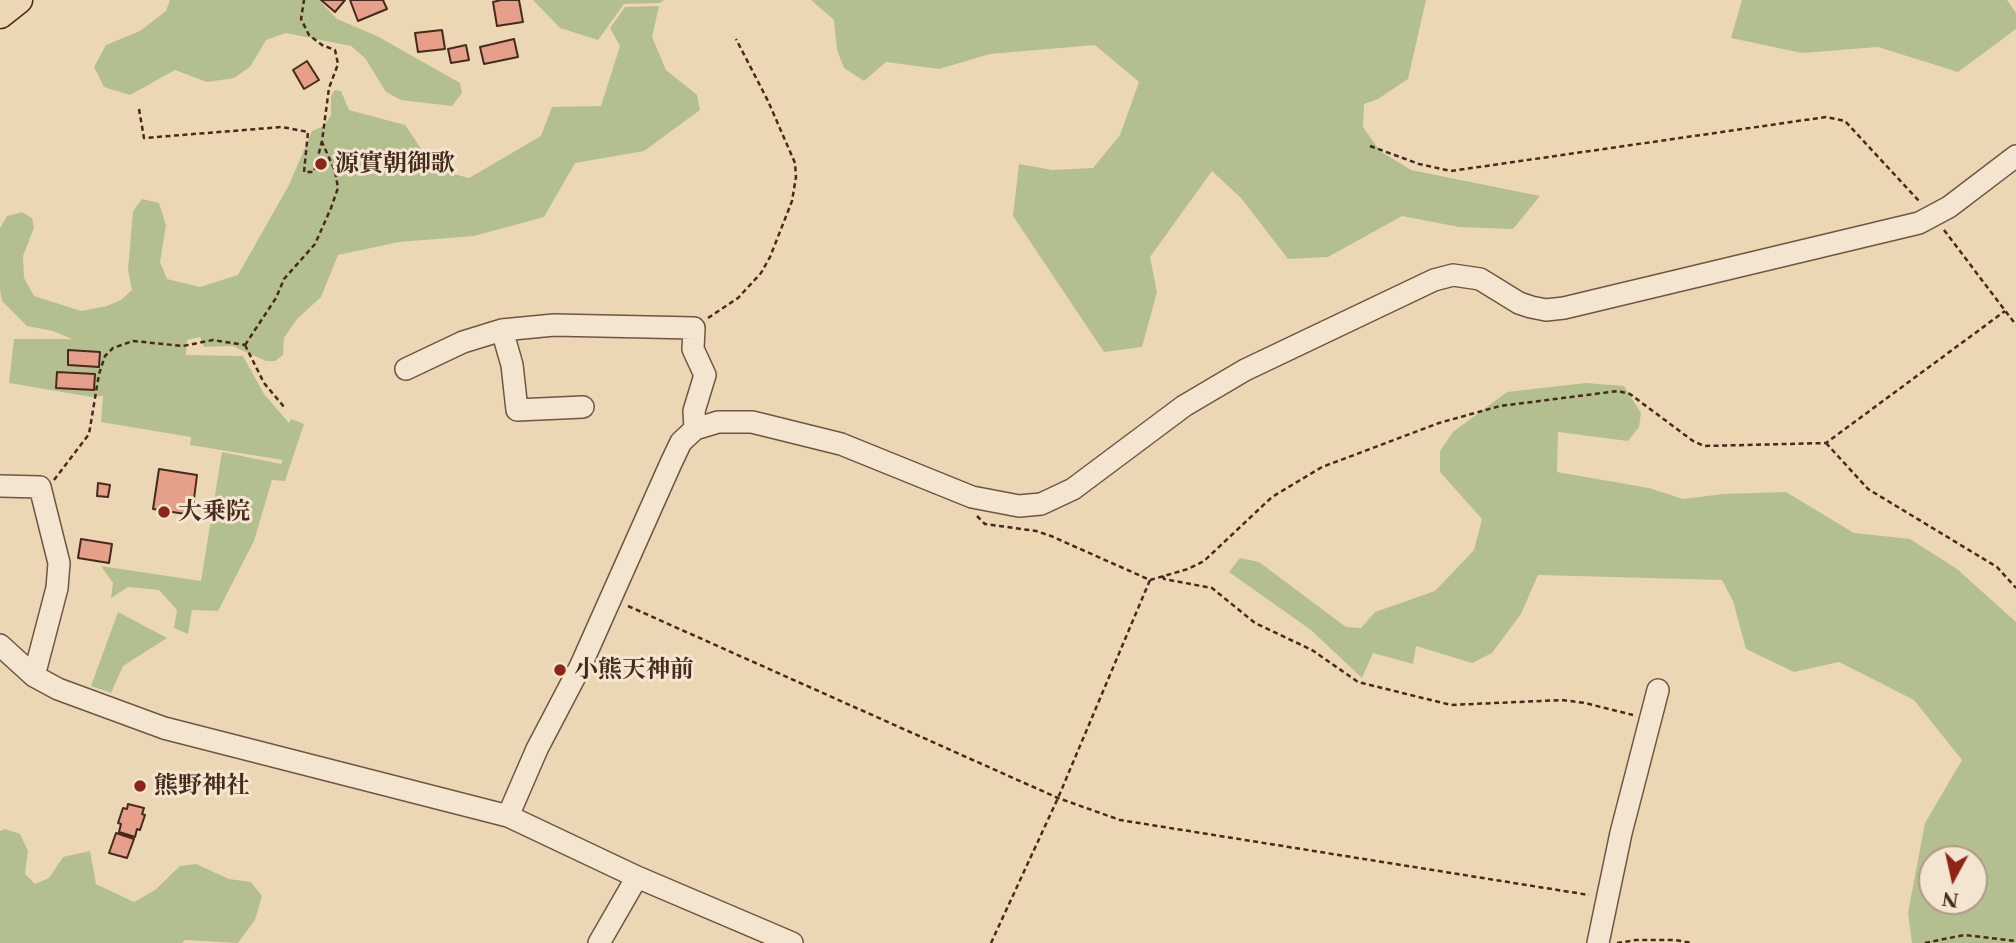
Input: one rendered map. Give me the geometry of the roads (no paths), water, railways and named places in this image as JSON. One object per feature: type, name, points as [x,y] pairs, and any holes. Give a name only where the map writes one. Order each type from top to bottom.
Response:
[{"type":"main road","points":[[0,15],[19,0]]},
{"type":"street","points":[[508,816],[537,749],[581,665],[670,463],[681,443],[695,429],[718,422],[752,422],[841,444],[979,499],[1019,506],[1041,504],[1073,489],[1184,406],[1245,370],[1434,280],[1453,275],[1480,279],[1519,303],[1546,310],[1564,308],[1919,223],[1934,217],[2016,156]]},
{"type":"street","points":[[406,369],[463,342],[502,330],[554,325],[694,328],[693,349],[705,374],[694,411],[695,429]]},
{"type":"street","points":[[502,330],[512,365],[517,410],[583,407]]},
{"type":"street","points":[[0,486],[40,487],[59,563],[57,588],[34,676]]},
{"type":"street","points":[[0,645],[34,676],[58,689],[164,728],[508,816],[637,877],[792,943]]},
{"type":"street","points":[[1598,943],[1620,833],[1658,690]]},
{"type":"street","points":[[600,943],[637,877]]},
{"type":"place","name":"源實朝御歌","points":[[321,164]]},
{"type":"place","name":"大乗院","points":[[164,512]]},
{"type":"place","name":"小熊天神前","points":[[560,670]]},
{"type":"place","name":"熊野神社","points":[[140,786]]}]
